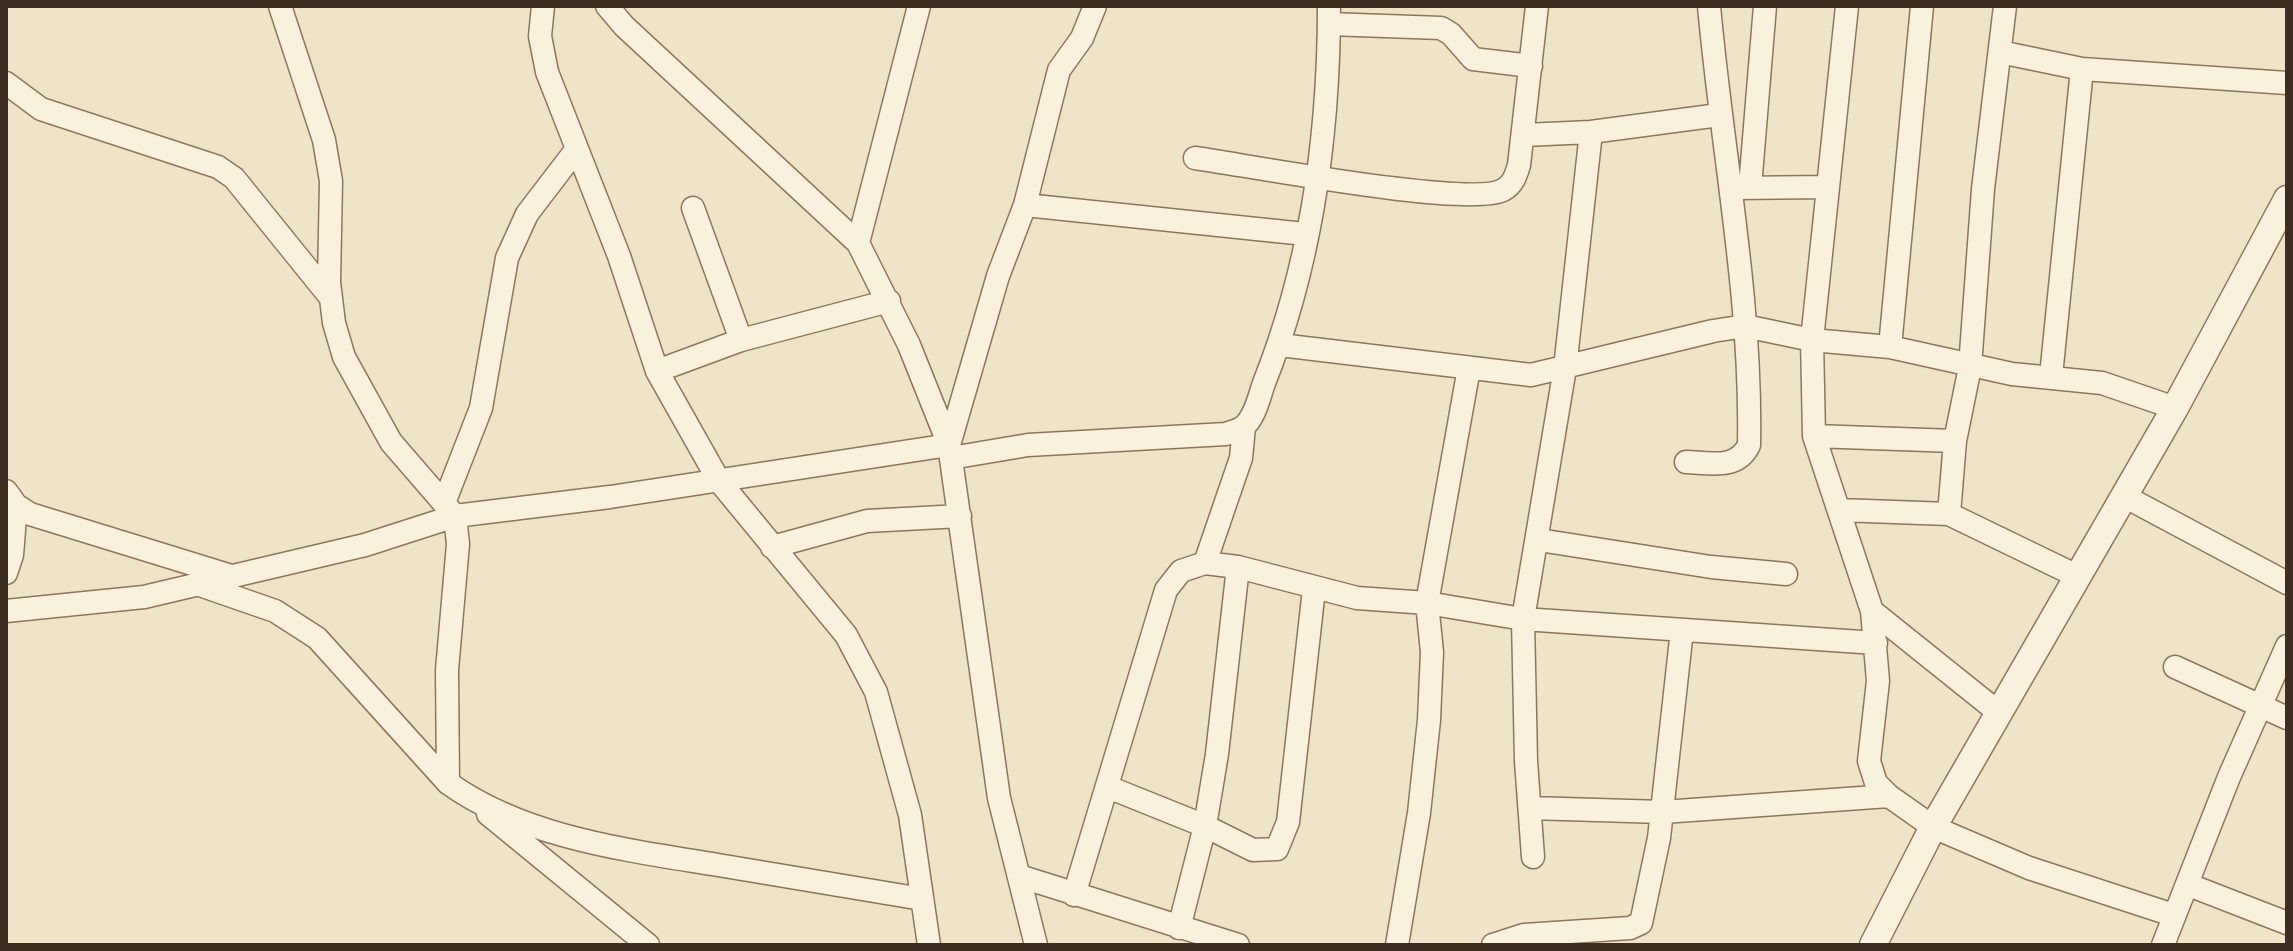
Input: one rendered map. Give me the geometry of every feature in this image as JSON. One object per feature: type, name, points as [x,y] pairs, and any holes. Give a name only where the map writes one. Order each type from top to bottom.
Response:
[{"type":"street","points":[[280,6],[315,105],[329,167],[331,298],[344,357],[391,442],[450,509],[458,544],[447,670],[448,783]]},
{"type":"street","points":[[543,6],[540,36],[547,72],[619,256],[657,371],[719,481],[846,635],[876,692],[910,815],[929,945]]},
{"type":"street","points":[[607,6],[624,26],[858,243],[889,301],[950,452],[999,798],[1036,945]]},
{"type":"street","points":[[858,243],[919,6]]},
{"type":"street","points":[[950,452],[998,276],[1025,205],[1059,70],[1082,38],[1095,6]]},
{"type":"street","points":[[1195,158],[1402,189],[1485,195],[1503,190],[1514,180],[1524,135],[1537,6]]},
{"type":"street","points":[[1709,6],[1719,115],[1741,187]]},
{"type":"street","points":[[1686,462],[1733,463],[1743,457],[1749,445],[1741,187],[1765,6]]},
{"type":"street","points":[[1847,6],[1812,340],[1814,436],[1872,611],[1878,681],[1869,761],[1876,783],[1933,827],[2018,864],[2173,915]]},
{"type":"street","points":[[1890,347],[1922,6]]},
{"type":"street","points":[[1949,514],[1955,441],[1970,367],[1983,189],[2005,6]]},
{"type":"street","points":[[1205,563],[1238,467],[1244,427],[1254,412],[1280,345],[1319,175],[1326,112],[1329,15],[1441,28],[1451,34],[1473,59],[1531,66]]},
{"type":"street","points":[[2000,52],[2082,69],[2287,83]]},
{"type":"street","points":[[2051,376],[2082,69]]},
{"type":"street","points":[[6,83],[41,109],[218,167],[234,178],[331,298]]},
{"type":"street","points":[[1524,135],[1591,132],[1719,115]]},
{"type":"street","points":[[1533,857],[1523,619],[1539,540],[1565,368],[1591,132]]},
{"type":"street","points":[[450,509],[481,408],[507,258],[527,214],[576,150]]},
{"type":"street","points":[[1741,187],[1826,187]]},
{"type":"street","points":[[1873,945],[1933,827],[2175,408],[2287,199]]},
{"type":"street","points":[[1025,205],[1305,234]]},
{"type":"street","points":[[693,208],[741,340]]},
{"type":"street","points":[[657,371],[741,340],[889,301]]},
{"type":"street","points":[[1280,345],[1531,375],[1745,326],[1812,340],[1890,347],[1970,367],[2102,383],[2175,408]]},
{"type":"street","points":[[1397,945],[1419,813],[1429,720],[1432,652],[1427,603],[1469,368]]},
{"type":"street","points":[[6,611],[144,597],[365,545],[450,509],[719,481],[950,452],[1226,434],[1244,427]]},
{"type":"street","points":[[1814,436],[1955,441]]},
{"type":"street","points":[[2124,496],[2287,583]]},
{"type":"street","points":[[11,498],[30,514],[229,575]]},
{"type":"street","points":[[6,573],[12,555],[11,498]]},
{"type":"street","points":[[1839,510],[1949,514],[2077,576]]},
{"type":"street","points":[[772,547],[867,521],[960,516]]},
{"type":"street","points":[[1539,540],[1711,567],[1786,574]]},
{"type":"street","points":[[1074,895],[1166,590],[1181,571],[1205,563],[1238,567],[1357,598],[1427,603],[1523,619],[1876,643]]},
{"type":"street","points":[[1179,928],[1205,826],[1217,754],[1238,567]]},
{"type":"street","points":[[197,584],[275,611],[317,638],[448,783],[648,945]]},
{"type":"street","points":[[1108,787],[1205,826],[1253,850],[1277,849],[1284,840],[1314,589]]},
{"type":"street","points":[[1872,611],[1998,712]]},
{"type":"street","points":[[1493,945],[1524,935],[1612,937],[1641,923],[1654,875],[1663,812],[1682,630]]},
{"type":"street","points":[[2163,945],[2229,777],[2287,646]]},
{"type":"street","points":[[2175,667],[2287,718]]},
{"type":"street","points":[[1530,808],[1663,812],[1889,796]]},
{"type":"street","points":[[473,801],[598,845],[922,899]]},
{"type":"street","points":[[1019,876],[1238,945]]},
{"type":"street","points":[[2189,885],[2287,923]]}]
